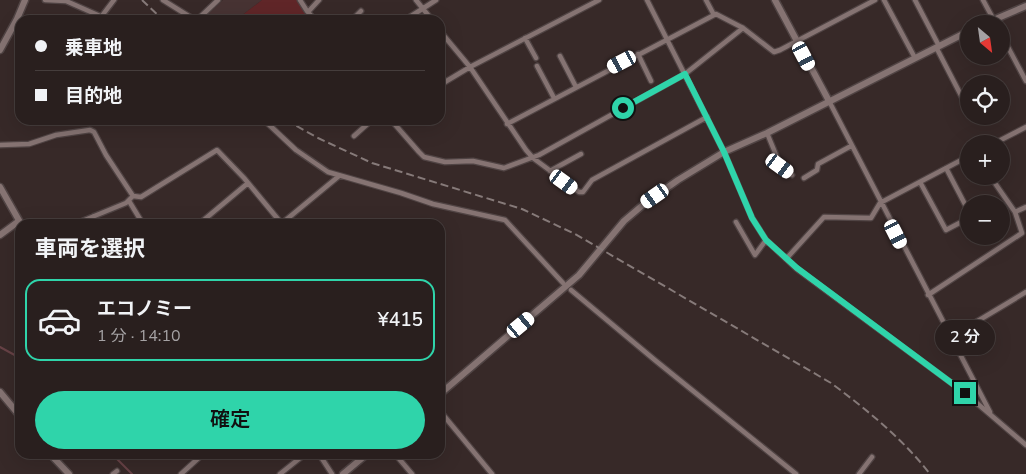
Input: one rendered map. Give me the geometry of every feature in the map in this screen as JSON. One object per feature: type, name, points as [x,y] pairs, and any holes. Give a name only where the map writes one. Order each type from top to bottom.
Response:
[{"type":"street","points":[[17,15],[26,0]]},
{"type":"street","points":[[46,0],[72,2],[98,15]]},
{"type":"street","points":[[103,15],[114,0]]},
{"type":"street","points":[[163,0],[188,15]]},
{"type":"street","points":[[202,15],[218,0]]},
{"type":"street","points":[[300,0],[311,15]]},
{"type":"street","points":[[308,12],[319,0]]},
{"type":"street","points":[[416,0],[428,15]]},
{"type":"street","points":[[412,15],[436,0]]},
{"type":"street","points":[[445,82],[599,0]]},
{"type":"street","points":[[648,0],[724,152],[752,218],[766,240],[797,268],[990,414],[1026,445]]},
{"type":"street","points":[[706,0],[714,15]]},
{"type":"street","points":[[775,0],[990,414]]},
{"type":"street","points":[[507,124],[716,14],[743,28],[774,52],[875,0]]},
{"type":"street","points":[[884,0],[914,58]]},
{"type":"street","points":[[915,0],[960,93]]},
{"type":"street","points":[[983,0],[991,15]]},
{"type":"street","points":[[1007,15],[1026,6]]},
{"type":"street","points":[[357,15],[361,11]]},
{"type":"street","points":[[0,50],[2,41],[15,19]]},
{"type":"street","points":[[397,125],[419,152],[429,158],[445,162],[473,161],[504,168],[533,158],[685,74],[743,28]]},
{"type":"street","points":[[445,390],[573,280],[624,221],[678,180],[724,152],[767,133],[960,36]]},
{"type":"street","points":[[445,37],[470,67],[507,124],[533,158],[578,192],[583,192],[592,180],[707,117]]},
{"type":"street","points":[[525,38],[536,58]]},
{"type":"street","points":[[1010,51],[1026,81]]},
{"type":"street","points":[[638,54],[651,81]]},
{"type":"street","points":[[560,56],[576,87]]},
{"type":"street","points":[[537,66],[554,98]]},
{"type":"street","points":[[269,125],[312,162],[339,176],[434,204],[505,220],[563,283]]},
{"type":"street","points":[[354,136],[366,125]]},
{"type":"street","points":[[1010,135],[1026,127]]},
{"type":"street","points":[[0,145],[29,144],[56,135],[90,130],[94,132],[106,155],[133,196],[141,197],[217,150],[278,219]]},
{"type":"street","points":[[767,133],[780,166],[792,175]]},
{"type":"street","points":[[804,178],[817,170],[818,164],[851,146]]},
{"type":"street","points":[[550,171],[581,154]]},
{"type":"street","points":[[786,259],[824,217],[871,218],[880,203],[960,161]]},
{"type":"street","points":[[946,168],[960,195]]},
{"type":"street","points":[[288,219],[339,176]]},
{"type":"street","points":[[920,182],[946,230],[960,223]]},
{"type":"street","points":[[205,219],[248,183]]},
{"type":"street","points":[[928,295],[1022,233],[1015,212],[996,185]]},
{"type":"street","points":[[0,187],[18,219]]},
{"type":"street","points":[[87,219],[126,203],[133,196]]},
{"type":"street","points":[[129,200],[140,219]]},
{"type":"street","points":[[1015,212],[1026,207]]},
{"type":"street","points":[[736,222],[755,254],[766,240]]},
{"type":"street","points":[[0,236],[15,226]]},
{"type":"street","points":[[571,290],[796,474]]},
{"type":"street","points":[[951,337],[1026,292]]},
{"type":"street","points":[[0,392],[15,410]]},
{"type":"street","points":[[445,417],[492,474]]},
{"type":"street","points":[[859,474],[872,457]]},
{"type":"street","points":[[56,459],[68,474]]},
{"type":"street","points":[[182,474],[198,459]]},
{"type":"street","points":[[280,474],[299,459]]},
{"type":"street","points":[[322,459],[332,474]]},
{"type":"street","points":[[343,474],[362,459]]},
{"type":"street","points":[[399,459],[412,474]]},
{"type":"shaded area","points":[[223,0],[262,0],[242,15],[206,15]]},
{"type":"shaded area","points":[[262,0],[297,0],[308,15],[242,15]]},
{"type":"waterway","points":[[0,347],[15,355]]},
{"type":"waterway","points":[[117,459],[132,474]]},
{"type":"railway","points":[[142,0],[158,15]]},
{"type":"railway","points":[[295,125],[372,163],[522,209],[575,234],[831,383],[884,425],[908,448],[930,474]]},
{"type":"route","points":[[623,108],[685,74],[724,152],[752,218],[766,240],[797,268],[965,393]]}]
